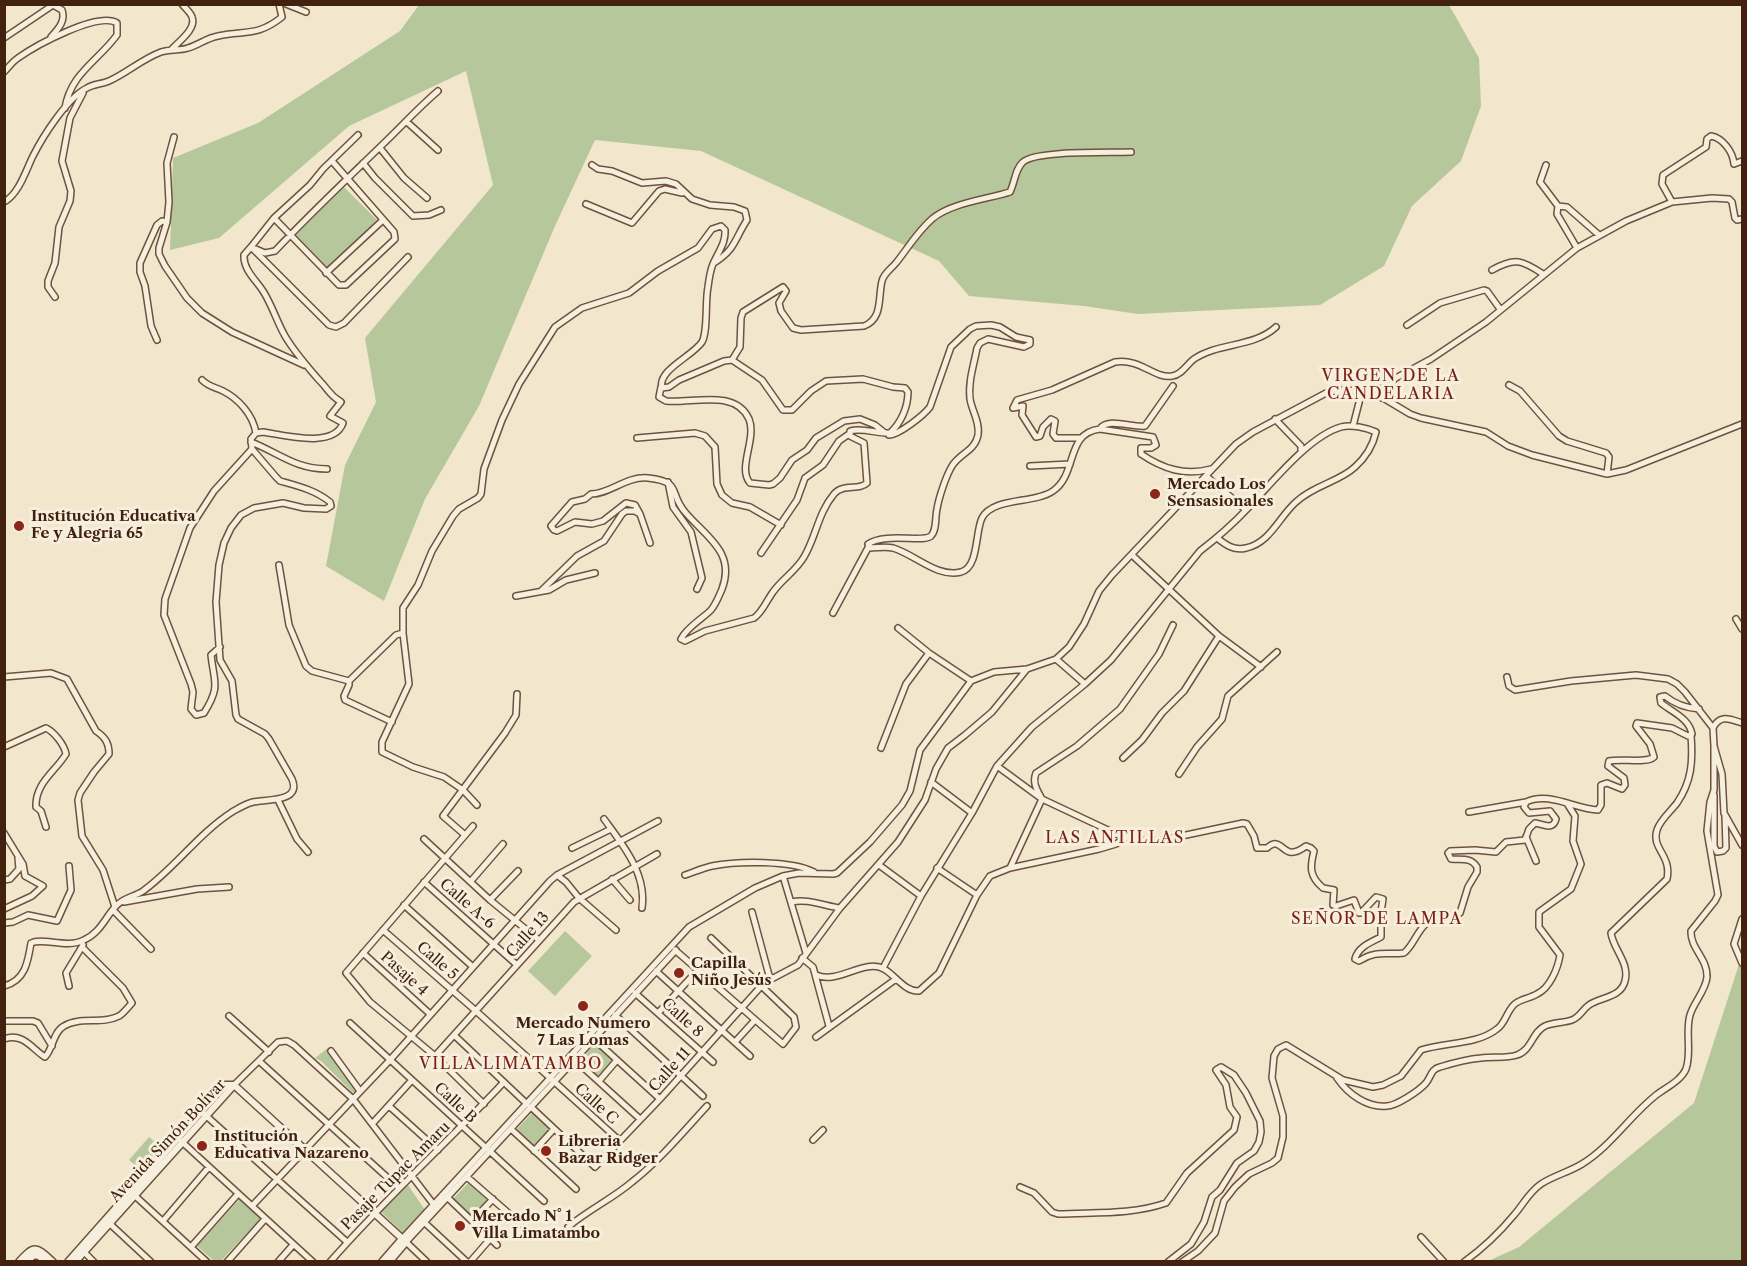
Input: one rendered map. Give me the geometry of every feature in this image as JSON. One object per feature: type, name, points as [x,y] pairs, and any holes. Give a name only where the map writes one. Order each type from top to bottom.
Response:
[{"type":"street","points":[[171,50],[185,36],[193,21],[183,4]]},
{"type":"street","points":[[4,202],[12,197],[35,151],[75,96],[88,87],[106,82],[157,54],[188,48],[219,36],[248,34],[262,30],[282,17],[279,4]]},
{"type":"street","points":[[286,4],[306,12]]},
{"type":"street","points":[[4,38],[53,5],[62,10],[64,16],[50,39]]},
{"type":"street","points":[[4,72],[17,59],[50,39],[91,23],[105,20],[117,23],[117,35],[74,83],[68,93],[64,110]]},
{"type":"street","points":[[55,297],[48,287],[48,281],[55,263],[59,227],[70,201],[71,191],[62,161],[70,118],[88,87]]},
{"type":"street","points":[[251,247],[269,253],[275,251],[346,179],[407,123],[416,110],[438,91]]},
{"type":"street","points":[[407,123],[438,150]]},
{"type":"street","points":[[255,433],[322,439],[344,426],[344,423],[330,416],[341,402],[331,397],[322,382],[305,365],[284,335],[263,291],[246,268],[244,255],[274,218],[310,185],[358,135]]},
{"type":"street","points":[[1672,202],[1662,184],[1663,175],[1706,147],[1707,139],[1711,136],[1718,138],[1731,152],[1734,164],[1743,161]]},
{"type":"street","points":[[174,137],[167,163],[169,202],[167,222],[159,254],[187,298],[201,313],[232,332],[305,365]]},
{"type":"street","points":[[380,148],[405,178],[427,198]]},
{"type":"street","points":[[732,360],[740,347],[741,318],[744,312],[783,287],[786,291],[779,303],[781,311],[793,328],[801,330],[864,326],[872,323],[877,314],[883,278],[896,264],[907,246],[933,218],[979,199],[1011,192],[1020,164],[1027,158],[1071,153],[1131,152]]},
{"type":"street","points":[[274,218],[336,283],[346,285],[395,239],[394,232],[332,161]]},
{"type":"street","points":[[363,163],[413,216],[429,215],[441,210]]},
{"type":"street","points":[[592,165],[642,183],[666,181],[676,184],[692,199],[710,206],[741,208],[747,216],[733,247],[713,264]]},
{"type":"street","points":[[1546,165],[1542,172],[1541,185],[1558,206],[1567,207],[1599,235]]},
{"type":"street","points":[[586,204],[632,223],[659,191],[665,189],[686,194]]},
{"type":"street","points":[[1353,426],[1362,391],[1376,383],[1394,380],[1431,359],[1486,322],[1543,274],[1577,248],[1599,235],[1672,202],[1712,198],[1729,200],[1732,202],[1734,218],[1743,219]]},
{"type":"street","points":[[1558,206],[1557,214],[1577,248]]},
{"type":"street","points":[[326,273],[383,220]]},
{"type":"street","points":[[157,340],[151,326],[140,263],[157,225],[162,221],[167,222]]},
{"type":"street","points":[[477,805],[463,790],[444,777],[412,767],[382,752],[382,742],[409,684],[403,633],[403,608],[418,585],[432,551],[453,516],[481,494],[484,469],[502,420],[519,384],[555,327],[582,308],[629,292],[658,270],[698,248],[712,228],[721,226],[725,230],[725,235],[713,264],[705,304],[705,336],[698,347],[665,374],[658,396],[666,401],[727,401],[739,406],[747,416],[750,425],[745,472],[750,483],[773,484],[792,460],[807,450],[816,438],[844,421],[860,419],[875,425],[886,434]]},
{"type":"street","points":[[251,247],[333,327],[344,323],[408,257]]},
{"type":"street","points":[[1492,270],[1506,262],[1521,262],[1543,274]]},
{"type":"street","points":[[1407,325],[1440,303],[1484,290],[1500,309]]},
{"type":"street","points":[[761,553],[797,500],[805,478],[823,465],[839,441],[851,430],[891,436],[926,413],[951,348],[970,328],[992,325],[1000,327],[1016,338],[1030,340],[1030,344],[1024,347],[991,339],[982,341],[978,346],[970,385],[970,401],[979,431],[977,441],[970,451],[951,468],[937,509],[933,533],[929,538],[923,540],[898,537],[881,538],[870,542],[833,613]]},
{"type":"street","points":[[1214,468],[1195,473],[1167,469],[1141,454],[1141,448],[1151,448],[1156,445],[1153,437],[1100,429],[1080,438],[1056,438],[1053,434],[1055,421],[1051,419],[1040,436],[1035,437],[1022,415],[1023,406],[1013,408],[1013,405],[1017,400],[1052,390],[1115,362],[1126,360],[1140,364],[1161,375],[1173,376],[1194,359],[1211,351],[1266,336],[1276,327]]},
{"type":"street","points":[[661,387],[664,389],[679,380],[724,361],[732,360],[762,381],[780,408],[788,411],[825,381],[863,379],[896,388],[905,388],[908,397],[903,416],[894,430],[886,434]]},
{"type":"street","points":[[69,986],[66,974],[83,944],[102,927],[116,907],[142,892],[205,832],[241,806],[254,801],[278,800],[286,797],[293,790],[294,784],[269,739],[265,734],[238,719],[236,715],[232,681],[220,660],[216,602],[219,565],[224,543],[231,528],[241,515],[254,508],[284,503],[304,508],[326,509],[331,506],[330,502],[309,489],[279,480],[252,449],[250,442],[255,433],[254,423],[240,404],[224,391],[208,387],[202,380]]},
{"type":"street","points":[[1385,399],[1394,380]]},
{"type":"street","points":[[1509,385],[1520,391],[1559,436],[1567,441],[1606,453],[1609,457],[1608,474]]},
{"type":"street","points":[[1100,429],[1107,423],[1145,426],[1173,386]]},
{"type":"street","points":[[552,1081],[594,1040],[656,970],[689,927],[755,888],[783,876],[837,873],[870,842],[902,805],[910,791],[920,750],[971,681],[994,672],[1027,669],[1056,658],[1069,647],[1078,635],[1099,591],[1112,575],[1236,444],[1275,419],[1326,393],[1339,390],[1362,391],[1385,399],[1421,418],[1486,432],[1517,450],[1589,471],[1608,474],[1626,470],[1743,424]]},
{"type":"street","points":[[1275,419],[1300,446],[1301,453]]},
{"type":"street","points":[[883,968],[921,896],[972,813],[997,766],[1032,727],[1085,684],[1125,644],[1200,550],[1217,538],[1301,453],[1333,430],[1343,426],[1376,432],[1363,459],[1350,472],[1322,484],[1295,502],[1261,542],[1247,548],[1236,549],[1217,538]]},
{"type":"street","points":[[637,438],[695,433],[705,436],[715,447],[717,484],[722,495],[732,503],[750,507],[781,525]]},
{"type":"street","points":[[650,543],[636,505],[626,503],[606,519],[597,523],[578,522],[557,531],[551,526],[572,502],[585,499],[591,494],[600,494],[616,485],[644,478],[668,482],[673,487],[683,511],[722,552],[726,569],[726,577],[719,597],[712,608],[682,636],[685,641],[705,631],[746,621],[759,615],[778,584],[802,561],[832,496],[843,488],[866,484],[864,443],[849,434]]},
{"type":"street","points":[[869,546],[870,548],[892,548],[945,573],[966,570],[971,563],[980,523],[988,510],[1048,494],[1059,486],[1080,438]]},
{"type":"street","points":[[250,442],[303,467],[327,469]]},
{"type":"street","points":[[220,647],[211,654],[216,683],[212,701],[204,713],[196,715],[192,709],[191,684],[164,615],[165,599],[190,528],[214,491],[252,449]]},
{"type":"street","points":[[1030,466],[1070,464]]},
{"type":"street","points":[[1206,476],[1246,510]]},
{"type":"street","points":[[668,482],[673,507],[691,532],[702,578],[697,589]]},
{"type":"street","points":[[541,591],[577,556],[607,538],[624,512],[632,510],[640,514]]},
{"type":"street","points":[[1132,555],[1219,636],[1262,667]]},
{"type":"street","points":[[279,565],[289,625],[306,666],[312,671],[349,681]]},
{"type":"street","points":[[516,596],[549,590],[566,580],[595,573]]},
{"type":"street","points":[[1736,619],[1743,629]]},
{"type":"street","points":[[1042,799],[1035,785],[1036,773],[1077,746],[1120,709],[1159,654],[1173,625]]},
{"type":"street","points":[[898,628],[929,654],[971,681]]},
{"type":"street","points":[[392,722],[345,700],[344,696],[349,681],[396,635],[403,633]]},
{"type":"street","points":[[1123,758],[1142,740],[1162,713],[1184,691],[1219,636]]},
{"type":"street","points":[[1179,774],[1197,747],[1222,719],[1228,696],[1277,652]]},
{"type":"street","points":[[881,748],[906,684],[929,654]]},
{"type":"street","points":[[1056,658],[1085,684]]},
{"type":"street","name":"Calle 11","points":[[554,1129],[595,1167],[660,1099],[761,986],[798,965],[840,908],[879,865],[915,818],[926,800],[936,769],[948,748],[992,712],[1027,669]]},
{"type":"street","points":[[4,678],[51,673],[67,679],[96,731],[103,736],[109,746],[109,754],[80,793],[78,800],[82,836],[103,870],[116,907],[151,949]]},
{"type":"street","points":[[1507,677],[1510,688],[1515,690],[1618,676],[1636,675],[1668,679],[1685,692],[1713,728]]},
{"type":"street","points":[[465,835],[443,816],[482,767],[516,715],[517,694]]},
{"type":"street","points":[[1335,1075],[1342,1084],[1364,1102],[1389,1107],[1426,1083],[1438,1067],[1481,1058],[1518,1055],[1528,1048],[1537,1032],[1545,1026],[1575,1019],[1586,1007],[1617,992],[1623,986],[1626,974],[1611,933],[1667,879],[1668,864],[1658,845],[1656,831],[1678,801],[1691,774],[1692,730],[1683,718],[1659,699],[1663,696],[1674,704],[1699,709]]},
{"type":"street","points":[[1714,746],[1722,774],[1726,848],[1718,852],[1714,846],[1716,804],[1713,728],[1716,722],[1727,718],[1743,723]]},
{"type":"street","points":[[1469,812],[1548,798],[1598,810],[1601,805],[1601,785],[1607,783],[1622,789],[1625,785],[1624,778],[1608,766],[1608,760],[1648,761],[1654,759],[1653,748],[1636,726],[1637,723],[1672,728],[1683,735],[1691,735]]},
{"type":"street","points":[[4,747],[45,728],[51,731],[65,750],[66,754],[50,772],[37,796],[36,807],[41,811],[46,827]]},
{"type":"street","points":[[997,766],[1042,799],[1125,838],[1153,842],[1246,824],[1257,848],[1267,848],[1272,843],[1292,853],[1297,853],[1306,846],[1311,848],[1314,851],[1311,870],[1323,888],[1334,890],[1333,905],[1354,900],[1361,913],[1376,897],[1381,897],[1383,900],[1381,912],[1383,934],[1356,954],[1355,959],[1359,961],[1369,954],[1404,953],[1428,922],[1439,917],[1451,917],[1460,913],[1467,887],[1477,872],[1477,867],[1467,859],[1451,859],[1448,854],[1450,851],[1496,852],[1506,842],[1521,841],[1535,823],[1552,826],[1555,823],[1556,819],[1550,811],[1529,813],[1524,807],[1526,802]]},
{"type":"street","points":[[931,782],[972,813]]},
{"type":"street","points":[[1464,1262],[1514,1216],[1531,1193],[1541,1184],[1581,1165],[1604,1149],[1653,1097],[1679,1079],[1685,1072],[1688,1061],[1689,1018],[1707,978],[1705,964],[1691,940],[1691,931],[1718,895],[1707,831],[1710,802],[1714,790]]},
{"type":"street","points":[[1010,868],[1042,799]]},
{"type":"street","points":[[278,800],[297,839],[308,852]]},
{"type":"street","points":[[1182,1262],[1209,1241],[1215,1233],[1224,1201],[1235,1187],[1249,1174],[1278,1158],[1283,1137],[1283,1116],[1272,1078],[1274,1056],[1278,1049],[1286,1045],[1343,1080],[1370,1087],[1383,1085],[1401,1076],[1421,1050],[1469,1040],[1496,1030],[1512,1006],[1538,994],[1545,987],[1553,976],[1560,955],[1556,946],[1539,927],[1539,912],[1571,889],[1581,864],[1573,841],[1575,816],[1567,804]]},
{"type":"street","points":[[1724,813],[1743,845]]},
{"type":"street","points":[[604,819],[635,867],[642,885],[642,908]]},
{"type":"street","points":[[252,1206],[390,1060],[557,875],[658,820]]},
{"type":"street","points":[[473,826],[346,973],[370,1002],[435,1056],[484,1104]]},
{"type":"street","points":[[572,848],[611,829]]},
{"type":"street","points":[[4,832],[23,864],[26,878],[39,882],[43,886],[32,896],[4,909]]},
{"type":"street","points":[[1526,837],[1536,861]]},
{"type":"street","points":[[816,975],[827,978],[838,977],[861,968],[883,968],[914,991],[919,991],[939,973],[977,895],[990,876],[1010,868],[1099,849],[1125,838]]},
{"type":"street","points":[[424,839],[490,900],[540,940]]},
{"type":"street","points":[[471,881],[502,844]]},
{"type":"street","name":"Calle 13","points":[[435,1056],[579,898],[657,854]]},
{"type":"street","points":[[4,880],[10,879],[19,869],[18,858]]},
{"type":"street","points":[[685,875],[712,866],[744,863],[767,863],[807,869],[815,873]]},
{"type":"street","points":[[879,865],[921,896]]},
{"type":"street","points":[[4,922],[13,922],[26,915],[57,921],[71,890],[69,866]]},
{"type":"street","points":[[937,868],[977,895]]},
{"type":"street","points":[[490,900],[518,871]]},
{"type":"street","points":[[557,875],[579,898],[616,930]]},
{"type":"street","points":[[783,876],[792,902],[804,956],[816,975],[829,1026]]},
{"type":"street","points":[[612,879],[630,900]]},
{"type":"street","name":"Calle A-6","points":[[424,882],[517,965]]},
{"type":"street","points":[[116,907],[197,889],[229,887]]},
{"type":"street","points":[[792,902],[804,901],[840,908]]},
{"type":"street","points":[[404,905],[473,967]]},
{"type":"street","points":[[752,912],[770,979]]},
{"type":"street","points":[[1743,919],[1734,944],[1743,963]]},
{"type":"street","name":"Calle 5","points":[[383,930],[476,1011]]},
{"type":"street","points":[[673,949],[783,1044],[796,1027],[794,1017],[711,938]]},
{"type":"street","points":[[4,986],[16,982],[26,969],[31,944],[34,941],[60,945],[83,944]]},
{"type":"street","points":[[4,1039],[13,1037],[27,1042],[45,1057],[59,1029],[66,1024],[112,1019],[120,1015],[132,1003],[128,994],[83,944]]},
{"type":"street","points":[[382,1262],[436,1207],[673,949]]},
{"type":"street","name":"Pasaje 4","points":[[363,953],[430,1014]]},
{"type":"street","points":[[656,970],[750,1056]]},
{"type":"street","points":[[658,1014],[697,971]]},
{"type":"street","points":[[816,1037],[896,979]]},
{"type":"street","name":"Calle 8","points":[[635,993],[713,1062]]},
{"type":"street","name":"Calle C","points":[[476,1011],[620,1141]]},
{"type":"street","points":[[615,1015],[703,1096]]},
{"type":"street","points":[[229,1016],[268,1052]]},
{"type":"street","points":[[735,1042],[755,1020]]},
{"type":"street","points":[[4,1021],[38,1023],[52,1046]]},
{"type":"street","name":"Calle B","points":[[350,1023],[544,1201]]},
{"type":"street","points":[[454,1035],[554,1129],[534,1151]]},
{"type":"street","name":"Avenida Simón Bolívar","points":[[204,1113],[282,1040],[302,1050],[353,1099]]},
{"type":"street","points":[[594,1040],[660,1099]]},
{"type":"street","points":[[331,1051],[360,1091]]},
{"type":"street","points":[[575,1060],[640,1119]]},
{"type":"street","points":[[599,1081],[617,1060]]},
{"type":"street","points":[[259,1061],[399,1188]]},
{"type":"street","points":[[1020,1187],[1034,1193],[1052,1212],[1058,1214],[1112,1214],[1166,1203],[1187,1173],[1234,1130],[1237,1117],[1230,1107],[1227,1085],[1216,1070],[1224,1068],[1234,1075],[1260,1121],[1259,1142],[1254,1151],[1237,1164],[1220,1190],[1212,1197],[1204,1222],[1191,1244],[1168,1262]]},
{"type":"street","points":[[372,1124],[412,1080]]},
{"type":"street","name":"Pasaje Tupac Amaru","points":[[330,1262],[374,1213],[463,1127],[504,1082]]},
{"type":"street","name":"Avenida Simón Bolívar","points":[[75,1262],[132,1193],[204,1113],[225,1085],[234,1085]]},
{"type":"street","points":[[234,1085],[427,1262]]},
{"type":"street","points":[[353,1099],[436,1207]]},
{"type":"street","points":[[389,1106],[438,1150]]},
{"type":"street","points":[[389,1262],[404,1240],[448,1198],[529,1106]]},
{"type":"street","points":[[568,1227],[582,1214],[642,1174],[707,1106]]},
{"type":"street","points":[[204,1113],[347,1242]]},
{"type":"street","points":[[511,1129],[576,1189]]},
{"type":"street","points":[[813,1140],[823,1130]]},
{"type":"street","points":[[180,1140],[313,1262]]},
{"type":"street","points":[[163,1221],[209,1167]]},
{"type":"street","points":[[467,1177],[521,1224]]},
{"type":"street","points":[[132,1193],[191,1246],[204,1261]]},
{"type":"street","name":"Avenida Simón Bolívar","points":[[68,1262],[109,1223],[132,1193]]},
{"type":"street","points":[[191,1246],[238,1194]]},
{"type":"street","points":[[448,1198],[497,1245]]},
{"type":"street","points":[[472,1221],[493,1199]]},
{"type":"street","points":[[227,1262],[265,1219]]},
{"type":"street","points":[[109,1223],[151,1262]]},
{"type":"street","points":[[424,1223],[468,1262],[490,1239]]},
{"type":"street","points":[[1421,1238],[1444,1262]]},
{"type":"street","points":[[278,1262],[293,1245]]},
{"type":"street","points":[[19,1262],[30,1250],[34,1249],[40,1250],[53,1262]]},
{"type":"street","points":[[82,1251],[94,1262]]},
{"type":"street","points":[[26,1262],[34,1255],[46,1262]]},
{"type":"green space","points":[[419,5],[1449,5],[1479,58],[1481,106],[1461,161],[1412,206],[1384,266],[1320,305],[1138,314],[1084,306],[969,296],[939,261],[701,151],[595,140],[555,226],[479,406],[425,499],[384,601],[326,566],[345,465],[376,402],[365,338],[493,185],[466,71],[349,126],[219,238],[170,250],[173,158],[258,123],[400,31]]},
{"type":"green space","points":[[344,187],[377,220],[328,268],[296,235]]},
{"type":"green space","points":[[565,931],[592,956],[555,996],[528,971]]},
{"type":"green space","points":[[1742,955],[1742,1261],[1486,1262],[1519,1247],[1694,1103]]},
{"type":"green space","points":[[595,1044],[614,1061],[599,1077],[580,1061]]},
{"type":"green space","points":[[329,1047],[357,1086],[355,1092],[352,1092],[321,1061],[315,1058]]},
{"type":"green space","points":[[533,1112],[552,1129],[536,1147],[517,1129]]},
{"type":"green space","points":[[149,1137],[161,1147],[141,1170],[129,1160]]},
{"type":"green space","points":[[469,1182],[489,1200],[473,1218],[453,1199]]},
{"type":"green space","points":[[408,1185],[425,1210],[403,1233],[380,1211]]},
{"type":"green space","points":[[240,1199],[261,1218],[221,1261],[214,1261],[197,1246]]},
{"type":"place","name":"Mercado Los Sensasionales","points":[[1155,494]]},
{"type":"place","name":"Institución Educativa Fe y Alegria 65","points":[[19,526]]},
{"type":"place","name":"Capilla Niño Jesús","points":[[679,973]]},
{"type":"place","name":"Mercado Numero 7 Las Lomas","points":[[583,1006]]},
{"type":"place","name":"Institución Educativa Nazareno","points":[[202,1146]]},
{"type":"place","name":"Libreria Bazar Ridger","points":[[546,1151]]},
{"type":"place","name":"Mercado N° 1 Villa Limatambo","points":[[460,1226]]},
{"type":"district","name":"VIRGEN DE LA CANDELARIA","points":[[1391,385]]},
{"type":"district","name":"LAS ANTILLAS","points":[[1115,838]]},
{"type":"district","name":"SEÑOR DE LAMPA","points":[[1377,919]]},
{"type":"district","name":"VILLA LIMATAMBO","points":[[511,1064]]}]
